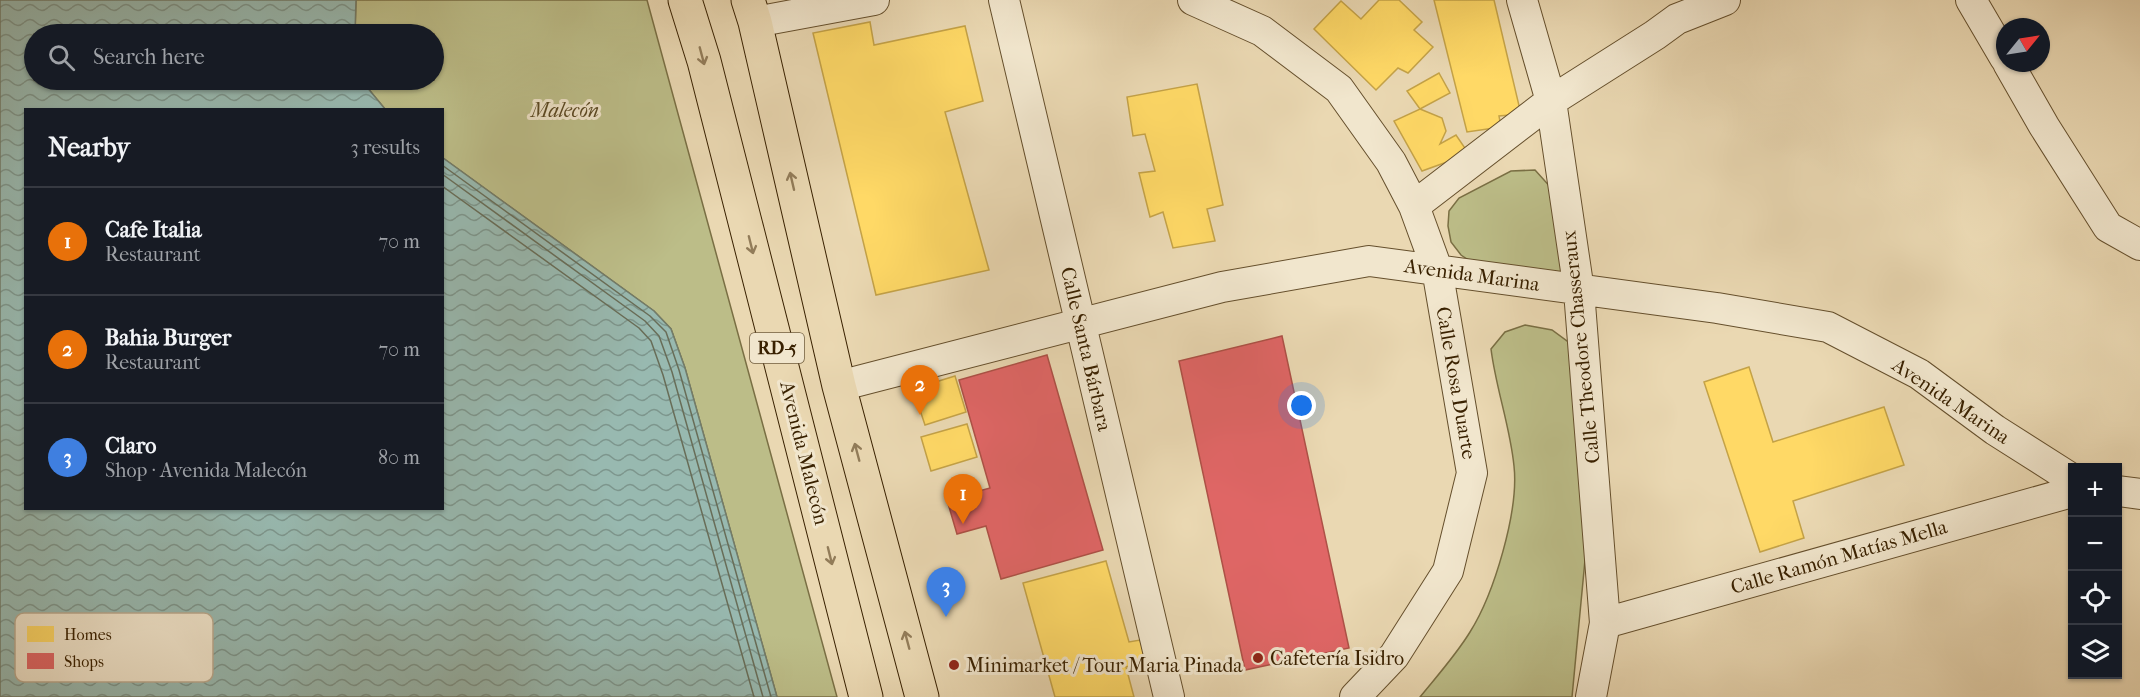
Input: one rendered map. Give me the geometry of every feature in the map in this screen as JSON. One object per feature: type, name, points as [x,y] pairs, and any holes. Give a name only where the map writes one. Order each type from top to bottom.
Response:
[{"type":"main road","name":"Avenida Malecón","points":[[685,0],[707,73],[866,697]]},
{"type":"main road","name":"RD-5","points":[[752,11],[839,386],[922,697]]},
{"type":"street","points":[[752,11],[874,0]]},
{"type":"street","name":"Calle Santa Bárbara","points":[[1004,0],[1169,697]]},
{"type":"street","name":"Calle Rosa Duarte","points":[[1193,0],[1262,31],[1339,89],[1391,162],[1414,206],[1437,269],[1472,473],[1448,571],[1394,656],[1355,697]]},
{"type":"street","name":"Calle Theodore Chasseraux","points":[[1522,0],[1551,100],[1579,291],[1605,623],[1591,697]]},
{"type":"street","points":[[1414,206],[1551,100],[1655,35],[1677,18],[1725,0]]},
{"type":"street","points":[[1971,0],[1996,43]]},
{"type":"street","points":[[2013,72],[2044,126],[2108,226],[2140,244]]},
{"type":"street","name":"Avenida Marina","points":[[839,386],[1222,287],[1369,261],[1717,308],[1828,327],[1919,374],[1995,430],[2068,476]]},
{"type":"street","points":[[2122,492],[2140,494]]},
{"type":"street","name":"Calle Ramón Matías Mella","points":[[1605,623],[2068,493]]},
{"type":"green space","name":"Malecón","points":[[356,0],[647,0],[837,697],[777,697],[685,368],[671,329],[654,311],[444,159],[444,108],[384,108],[369,90],[444,90],[444,24],[355,24]]},
{"type":"green space","points":[[1535,170],[1554,191],[1564,227],[1561,273],[1473,263],[1461,255],[1451,242],[1448,226],[1449,211],[1459,198],[1511,171]]},
{"type":"green space","points":[[1525,325],[1552,330],[1571,344],[1587,539],[1572,697],[1420,697],[1470,632],[1488,596],[1503,552],[1513,506],[1514,466],[1491,349],[1505,332]]},
{"type":"water","points":[[0,0],[356,0],[355,24],[24,24],[24,90],[369,90],[384,108],[24,108],[24,510],[444,510],[444,159],[654,311],[671,329],[685,368],[777,697],[0,697]]},
{"type":"building: Homes","points":[[1379,0],[1399,0],[1422,22],[1414,30],[1433,47],[1408,73],[1398,68],[1376,90],[1314,29],[1341,1],[1361,19]]},
{"type":"building: Homes","points":[[1434,0],[1494,0],[1521,114],[1499,116],[1501,127],[1467,132]]},
{"type":"building: Homes","points":[[870,22],[874,45],[965,26],[983,101],[945,112],[989,270],[876,295],[813,33]]},
{"type":"building: Homes","points":[[1439,73],[1450,93],[1420,109],[1407,91]]},
{"type":"building: Homes","points":[[1197,84],[1223,205],[1207,209],[1215,241],[1173,248],[1163,212],[1150,217],[1139,173],[1155,171],[1145,134],[1133,136],[1127,97]]},
{"type":"building: Homes","points":[[1420,109],[1442,118],[1446,131],[1440,144],[1456,135],[1469,154],[1422,171],[1394,121]]},
{"type":"building: Homes","points":[[1749,367],[1773,442],[1884,407],[1904,465],[1793,501],[1804,538],[1760,552],[1704,382]]},
{"type":"building: Homes","points":[[955,376],[966,412],[925,425],[913,389]]},
{"type":"building: Homes","points":[[967,424],[977,457],[931,471],[921,437]]},
{"type":"building: Homes","points":[[1106,561],[1129,642],[1140,640],[1146,661],[1126,667],[1134,697],[1055,697],[1023,583]]},
{"type":"building: Shops","points":[[1282,336],[1349,648],[1245,670],[1179,361]]},
{"type":"building: Shops","points":[[1047,355],[1103,550],[1001,579],[986,526],[957,534],[947,500],[990,488],[959,380]]},
{"type":"place","name":"Bahia Burger","points":[[920,415]]},
{"type":"place","name":"Cafe Italia","points":[[963,524]]},
{"type":"place","name":"Claro","points":[[946,617]]},
{"type":"place","name":"Cafetería Isidro","points":[[1258,658]]},
{"type":"place","name":"Minimarket / Tour Maria Pinada","points":[[954,665]]}]
